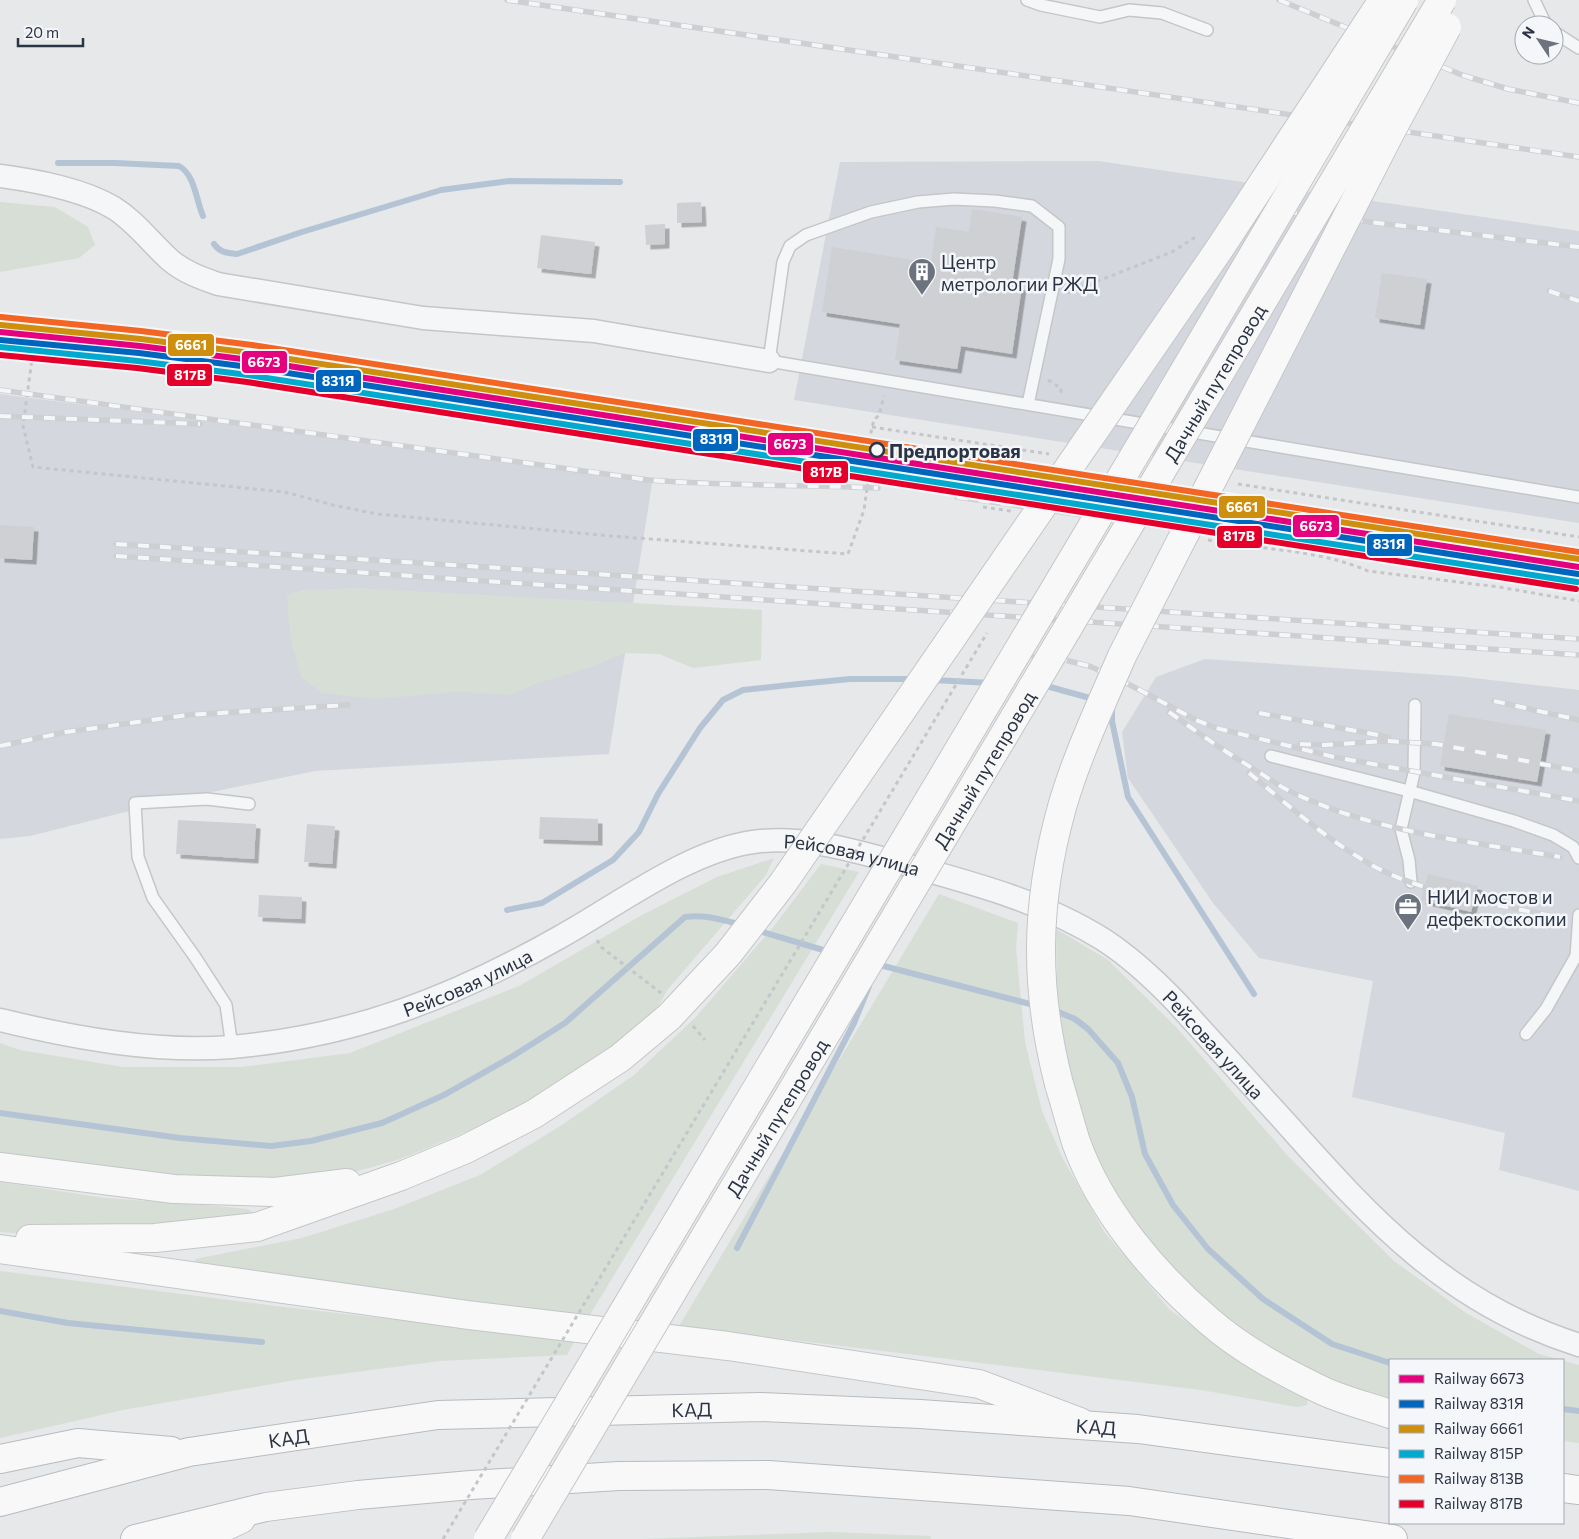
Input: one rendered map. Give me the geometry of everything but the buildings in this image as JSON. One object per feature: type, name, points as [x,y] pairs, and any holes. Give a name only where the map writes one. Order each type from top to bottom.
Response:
[{"type":"main road","points":[[0,1239],[155,1238],[257,1227],[401,1176],[466,1149],[534,1114],[681,1021],[728,954],[783,883],[1208,264],[1383,0]]},
{"type":"main road","name":"Дачный путепровод","points":[[488,1539],[1404,0]]},
{"type":"main road","name":"Дачный путепровод","points":[[525,1539],[1442,0]]},
{"type":"main road","points":[[1389,1414],[1320,1390],[1256,1355],[1209,1322],[1177,1292],[1142,1254],[1109,1206],[1091,1175],[1077,1143],[1059,1084],[1044,1015],[1041,973],[1042,912],[1050,859],[1062,806],[1084,744],[1122,656],[1390,133],[1462,0]]},
{"type":"main road","points":[[0,1167],[174,1189],[275,1192],[401,1176]]},
{"type":"main road","points":[[0,1249],[468,1315],[728,1346],[979,1384],[1087,1425]]},
{"type":"main road","name":"КАД","points":[[0,1502],[189,1452],[448,1415],[760,1407],[920,1414],[1138,1429],[1389,1463]]},
{"type":"main road","points":[[0,1459],[78,1443],[189,1452]]},
{"type":"main road","points":[[1564,1474],[1579,1479]]},
{"type":"main road","points":[[135,1539],[266,1508],[358,1495],[471,1485],[619,1476],[768,1475],[1129,1501],[1393,1539]]},
{"type":"main road","points":[[1564,1488],[1579,1490]]},
{"type":"main road","points":[[199,1539],[266,1508]]},
{"type":"street","points":[[0,176],[30,180],[89,196],[114,209],[136,226],[172,262],[195,276],[218,284],[423,318],[594,331],[769,361]]},
{"type":"street","name":"Рейсовая улица","points":[[0,1020],[45,1031],[142,1045],[232,1046],[306,1037],[377,1019],[420,1005],[481,979],[698,858],[752,842],[788,841],[831,846],[958,879],[1050,910],[1106,941],[1155,981],[1360,1205],[1394,1237],[1428,1266],[1493,1309],[1526,1325],[1579,1345]]},
{"type":"lane","points":[[1027,0],[1041,5],[1100,17],[1129,10],[1162,12],[1207,30]]},
{"type":"lane","points":[[1534,0],[1541,15]]},
{"type":"lane","points":[[1564,38],[1579,48]]},
{"type":"lane","points":[[1028,404],[1059,259],[1059,228],[1032,206],[995,200],[918,202],[880,210],[806,235],[790,246],[783,262],[769,361],[1579,497]]},
{"type":"lane","points":[[1411,882],[1409,860],[1401,829],[1414,773],[1415,705]]},
{"type":"lane","points":[[1271,756],[1409,791],[1514,821],[1552,835],[1573,847],[1579,858]]},
{"type":"lane","points":[[232,1046],[226,1004],[195,956],[153,898],[138,857],[135,803],[206,799],[249,804]]},
{"type":"lane","points":[[1526,1034],[1546,1009],[1578,956],[1579,915]]},
{"type":"path","points":[[1050,300],[1172,252],[1194,238]]},
{"type":"path","points":[[18,346],[31,346],[136,356],[248,371],[865,466],[870,467],[864,510],[848,554],[611,536],[377,514],[285,492],[33,468],[23,426],[32,359],[17,350],[18,346]]},
{"type":"path","points":[[1034,376],[1046,379],[1061,388],[1060,410]]},
{"type":"path","points":[[865,466],[872,427],[874,420],[879,415],[888,381]]},
{"type":"path","points":[[872,427],[901,431]]},
{"type":"path","points":[[983,507],[1012,511]]},
{"type":"path","points":[[1202,539],[1350,563],[1368,571],[1499,587],[1579,601]]},
{"type":"path","points":[[443,1539],[988,631]]},
{"type":"path","points":[[585,922],[602,947],[650,983]]},
{"type":"path","points":[[681,1021],[705,1040]]},
{"type":"shaded area","points":[[1098,161],[1579,231],[1579,523],[794,400],[840,162]]},
{"type":"shaded area","points":[[0,202],[55,207],[88,227],[95,245],[79,258],[0,272]]},
{"type":"shaded area","points":[[0,394],[653,478],[609,754],[315,771],[177,799],[30,836],[0,839]]},
{"type":"shaded area","points":[[357,588],[762,610],[761,660],[693,668],[659,654],[625,653],[591,667],[535,684],[510,695],[459,692],[376,699],[322,693],[301,677],[289,626],[287,595],[302,590]]},
{"type":"shaded area","name":"НИИ мостов и дефектоскопии","points":[[1205,659],[1456,676],[1579,690],[1579,1191],[1499,1170],[1505,1133],[1352,1097],[1373,981],[1259,958],[1213,903],[1128,778],[1122,732],[1156,677]]},
{"type":"shaded area","points":[[774,858],[766,875],[668,989],[657,1008],[614,1049],[530,1102],[459,1135],[400,1159],[323,1181],[262,1186],[75,1165],[0,1154],[0,1043],[20,1050],[123,1067],[242,1067],[350,1053],[519,986],[642,915],[717,877]]},
{"type":"shaded area","points":[[821,864],[859,872],[588,1318],[197,1265],[195,1259],[302,1238],[394,1209],[480,1175],[562,1125],[634,1075],[696,1017],[774,926]]},
{"type":"shaded area","points":[[939,894],[1018,923],[1016,948],[1025,1042],[1042,1111],[1063,1159],[1105,1233],[1170,1310],[1263,1377],[1308,1396],[1307,1405],[1297,1407],[1201,1390],[679,1326]]},
{"type":"shaded area","points":[[1056,929],[1108,960],[1177,1028],[1287,1155],[1394,1261],[1466,1313],[1539,1354],[1557,1359],[1389,1359],[1389,1400],[1354,1388],[1276,1355],[1224,1320],[1142,1238],[1100,1169],[1075,1109],[1058,1031]]},
{"type":"shaded area","points":[[0,1182],[105,1198],[248,1209],[253,1213],[252,1218],[32,1234],[0,1232]]},
{"type":"shaded area","points":[[0,1271],[284,1307],[575,1340],[567,1355],[440,1361],[295,1380],[123,1410],[0,1438]]},
{"type":"shaded area","points":[[1564,1361],[1579,1365],[1579,1443],[1564,1441]]},
{"type":"shaded area","points":[[830,1532],[930,1536],[931,1539],[642,1539]]},
{"type":"waterway","points":[[58,163],[179,166],[189,175],[203,216]]},
{"type":"waterway","points":[[214,244],[222,251],[237,254],[302,232],[441,190],[509,181],[620,182]]},
{"type":"waterway","points":[[507,910],[542,903],[613,860],[639,832],[658,794],[700,728],[723,700],[743,690],[850,679],[914,679]]},
{"type":"waterway","points":[[932,680],[991,683]]},
{"type":"waterway","points":[[1041,686],[1097,700]]},
{"type":"waterway","points":[[1112,706],[1112,721],[1128,797],[1254,994]]},
{"type":"waterway","points":[[0,1113],[180,1138],[271,1146],[311,1141],[382,1123],[444,1095],[513,1056],[565,1023],[685,917],[721,919],[742,925]]},
{"type":"waterway","points":[[756,930],[830,952]]},
{"type":"waterway","points":[[876,964],[1038,1006]]},
{"type":"waterway","points":[[737,1248],[854,1023],[869,986]]},
{"type":"waterway","points":[[1051,1009],[1075,1019],[1088,1029],[1118,1063],[1132,1097],[1145,1154],[1173,1205],[1208,1249],[1263,1299],[1332,1344],[1389,1363]]},
{"type":"waterway","points":[[0,1311],[68,1323],[262,1342]]},
{"type":"waterway","points":[[1564,1409],[1579,1411]]},
{"type":"railway","points":[[507,0],[1579,157]]},
{"type":"railway","points":[[1279,0],[1462,75],[1508,89],[1579,103]]},
{"type":"railway","points":[[1286,212],[1579,247]]},
{"type":"railway","points":[[1549,291],[1579,301]]},
{"type":"railway","points":[[0,390],[649,480],[878,488]]},
{"type":"railway","points":[[0,416],[200,424]]},
{"type":"railway","points":[[957,497],[1579,587]]},
{"type":"railway","points":[[116,544],[1579,639]]},
{"type":"railway","points":[[116,556],[1579,655]]},
{"type":"railway","points":[[1034,657],[1065,660],[1089,666],[1117,678],[1196,720],[1216,728],[1334,757],[1579,801]]},
{"type":"railway","points":[[1494,701],[1579,720]]},
{"type":"railway","points":[[0,746],[66,732],[188,715],[348,705]]},
{"type":"railway","points":[[1169,712],[1283,788],[1331,809],[1395,828],[1428,835],[1560,857]]},
{"type":"railway","points":[[1259,713],[1389,737]]},
{"type":"railway","points":[[1300,744],[1325,745],[1386,741],[1436,744],[1579,771]]},
{"type":"railway","points":[[1249,773],[1337,843],[1368,863],[1390,874],[1463,898],[1562,918]]},
{"type":"rail line","name":"813В","points":[[1,317],[141,331],[252,345],[1579,552]]},
{"type":"rail line","name":"6661","points":[[1,325],[141,339],[251,353],[1579,559]]},
{"type":"rail line","name":"6673","points":[[0,332],[140,346],[250,360],[1579,567]]},
{"type":"rail line","name":"831Я","points":[[0,340],[139,353],[249,367],[1578,574]]},
{"type":"rail line","name":"815Р","points":[[0,347],[138,361],[248,375],[1577,582]]},
{"type":"rail line","name":"817В","points":[[0,355],[137,368],[247,382],[1576,589]]},
{"type":"place","name":"Центр метрологии РЖД","points":[[922,296]]},
{"type":"place","name":"Предпортовая","points":[[877,450]]},
{"type":"place","name":"НИИ мостов и дефектоскопии","points":[[1408,931]]}]
